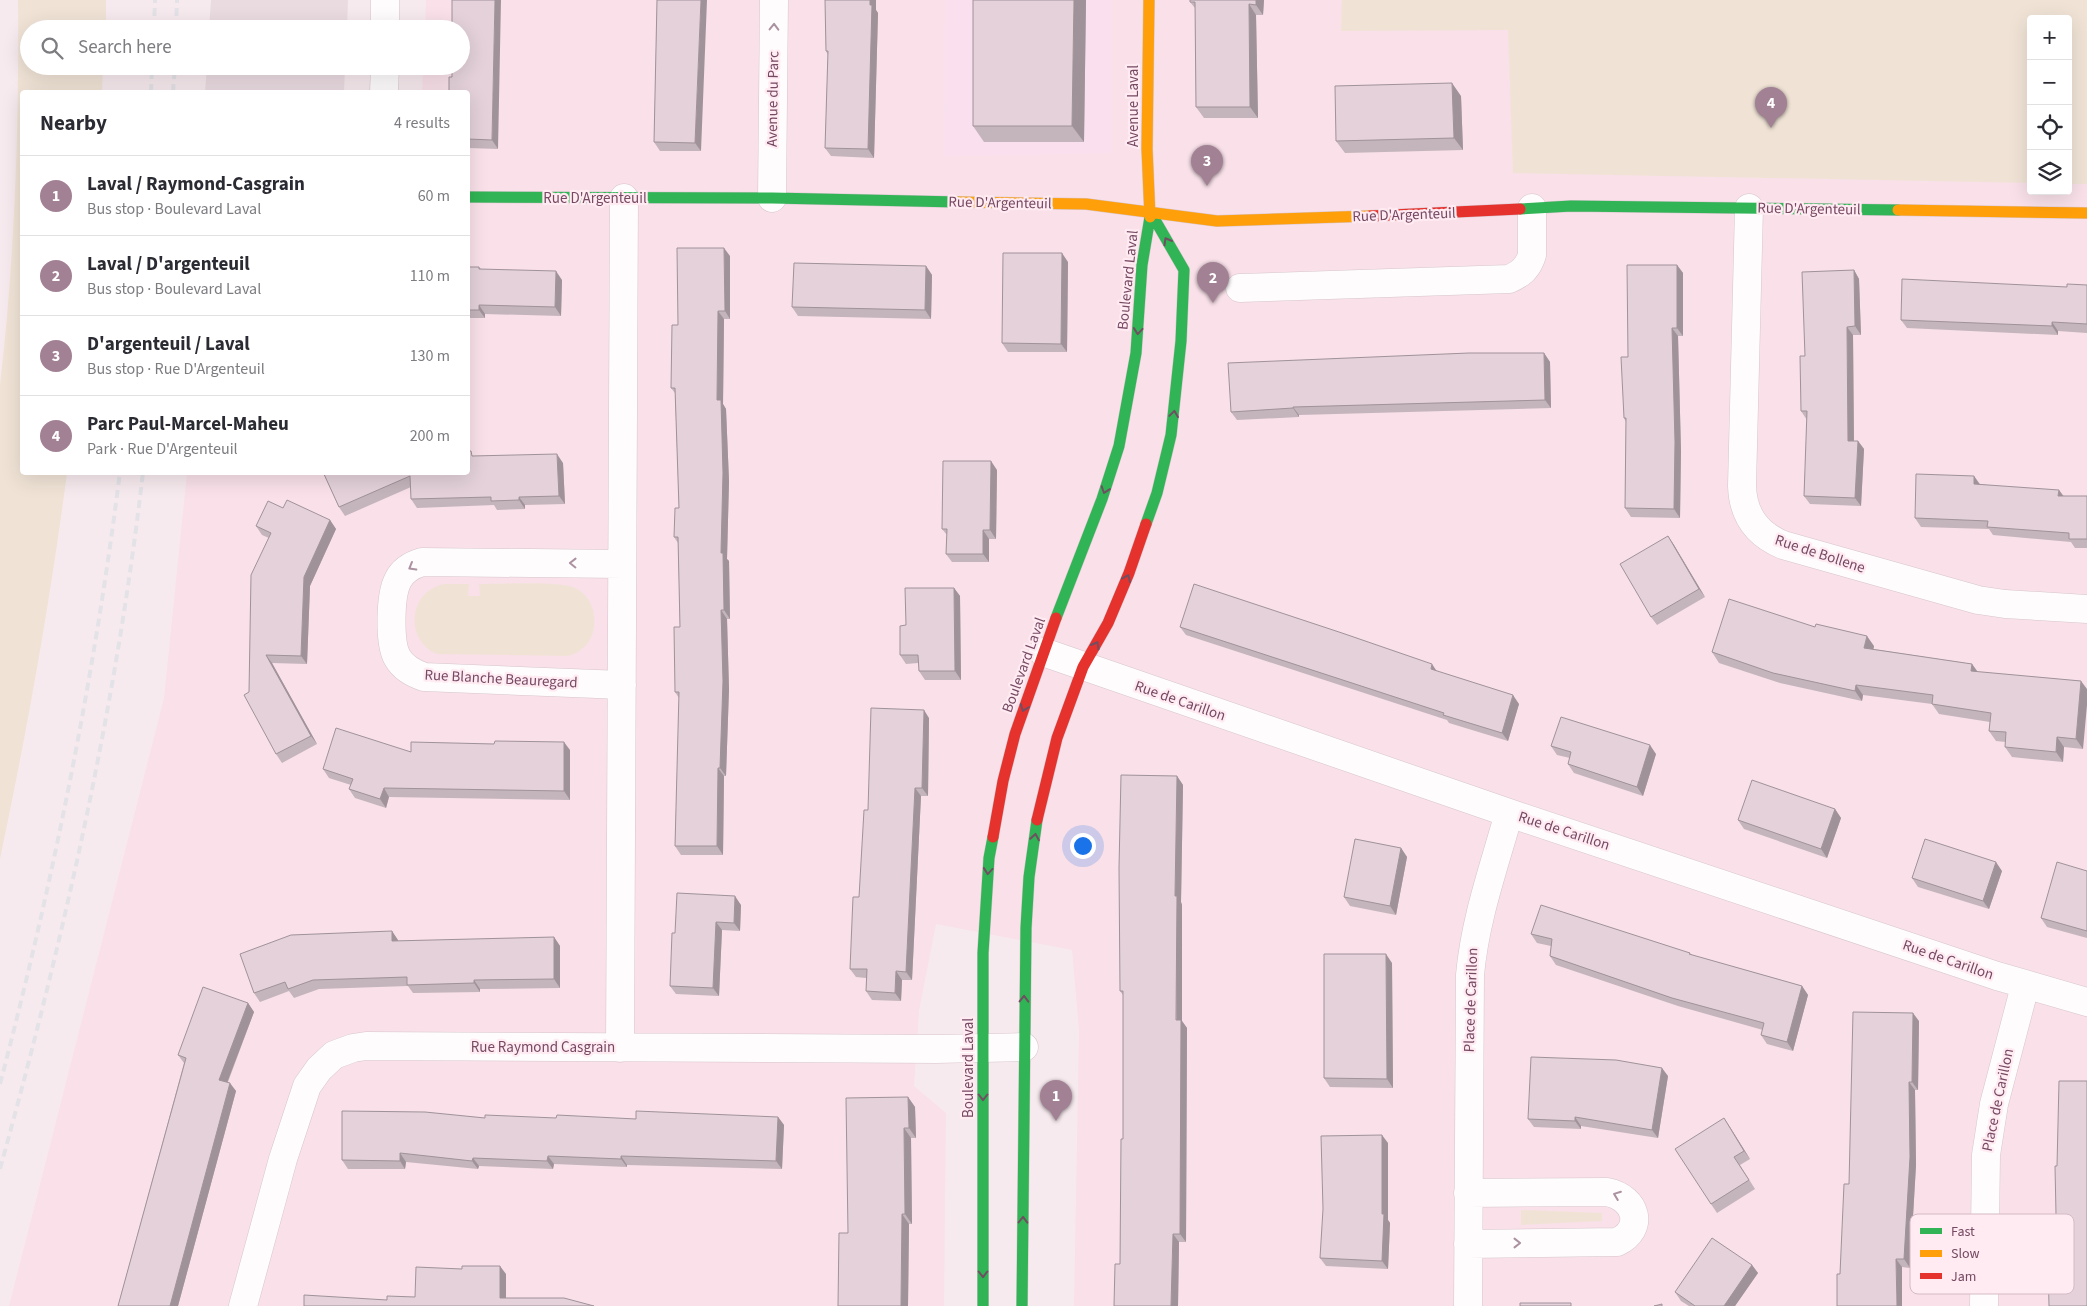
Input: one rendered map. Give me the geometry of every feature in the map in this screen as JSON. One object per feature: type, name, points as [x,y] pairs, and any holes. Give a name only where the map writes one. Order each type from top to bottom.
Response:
[{"type":"street","points":[[385,20],[386,0]]},
{"type":"street","name":"Avenue du Parc","points":[[772,198],[774,0]]},
{"type":"street","name":"Avenue Laval","points":[[1149,0],[1147,149],[1151,212]]},
{"type":"street","points":[[384,90],[385,75]]},
{"type":"street","name":"Rue D'Argenteuil","points":[[470,197],[772,198],[1086,204],[1217,221],[1466,213],[1571,206],[2087,213]]},
{"type":"street","points":[[620,1048],[624,198]]},
{"type":"street","points":[[1240,288],[1509,279],[1521,273],[1530,262],[1532,255],[1532,208]]},
{"type":"street","name":"Rue de Bollene","points":[[1749,208],[1742,493],[1745,509],[1756,528],[1764,535],[1783,545],[1957,595],[1992,603],[2087,609]]},
{"type":"street","name":"Boulevard Laval","points":[[983,1306],[982,1049],[984,920],[993,831],[1002,781],[1015,734],[1043,652],[1102,499],[1120,439],[1136,353],[1142,265],[1151,212]]},
{"type":"street","name":"Boulevard Laval","points":[[1022,1306],[1026,928],[1033,848],[1042,796],[1057,738],[1083,667],[1108,623],[1146,527],[1166,462],[1174,410],[1181,341],[1184,270],[1151,212]]},
{"type":"street","name":"Rue Blanche Beauregard","points":[[622,564],[422,562],[408,568],[398,580],[395,587],[392,632],[394,651],[402,665],[424,678],[622,685]]},
{"type":"street","name":"Rue de Carillon","points":[[1043,652],[1509,813],[2025,986],[2087,1002]]},
{"type":"street","name":"Place de Carillon","points":[[1468,1306],[1469,1008],[1473,945],[1485,892],[1509,813]]},
{"type":"street","name":"Place de Carillon","points":[[1985,1214],[1986,1155],[1994,1104],[2025,986]]},
{"type":"street","name":"Rue Raymond Casgrain","points":[[243,1306],[283,1159],[307,1086],[319,1069],[334,1055],[354,1048],[366,1046],[982,1049],[1024,1047]]},
{"type":"street","points":[[1468,1193],[1607,1192],[1622,1196],[1628,1201],[1634,1213],[1628,1234],[1617,1242],[1468,1244]]},
{"type":"shaded area","points":[[18,0],[106,0],[106,20],[20,20],[20,75],[103,75],[102,90],[20,90],[20,475],[67,475],[37,667],[0,859],[0,384],[13,240],[18,96]]},
{"type":"shaded area","points":[[211,0],[348,0],[347,20],[210,20]]},
{"type":"shaded area","points":[[426,0],[2087,0],[2087,1306],[1074,1306],[1079,1030],[1072,950],[936,924],[919,1011],[914,1086],[946,1113],[944,1306],[9,1306],[164,698],[187,475],[470,475],[470,90],[422,90],[423,75],[470,75],[470,20],[425,20]]},
{"type":"shaded area","points":[[945,0],[1111,0],[1111,153],[944,156]]},
{"type":"shaded area","points":[[1342,0],[2087,0],[2087,184],[2072,184],[2072,15],[2027,15],[2027,183],[1513,173],[1508,30],[1341,31]]},
{"type":"shaded area","points":[[206,75],[345,75],[344,90],[205,90]]},
{"type":"shaded area","points":[[445,584],[469,584],[468,596],[480,596],[479,584],[556,584],[575,588],[585,595],[591,604],[594,615],[593,632],[586,646],[568,656],[437,654],[426,648],[419,638],[415,628],[415,616],[423,596],[433,588]]},
{"type":"shaded area","points":[[1521,1210],[1602,1213],[1602,1221],[1521,1225]]},
{"type":"building","points":[[452,0],[495,0],[492,140],[470,139],[470,90],[449,90],[449,77],[452,77],[452,75],[470,75],[470,20],[452,20]]},
{"type":"building","points":[[657,0],[701,0],[695,143],[654,142]]},
{"type":"building","points":[[825,0],[870,0],[870,5],[872,5],[868,149],[825,148],[828,51],[826,51]]},
{"type":"building","points":[[973,0],[1074,0],[1072,126],[973,126]]},
{"type":"building","points":[[1190,0],[1256,0],[1256,5],[1249,4],[1250,107],[1196,107],[1195,2],[1190,2]]},
{"type":"building","points":[[1452,83],[1454,138],[1336,141],[1335,86]]},
{"type":"building","points":[[677,248],[724,248],[725,311],[718,311],[717,400],[721,400],[723,473],[721,553],[723,553],[724,610],[721,610],[723,681],[720,768],[718,768],[717,846],[675,846],[679,692],[675,692],[674,627],[680,627],[678,537],[674,537],[675,508],[679,508],[675,388],[671,388],[672,325],[678,325]]},
{"type":"building","points":[[1003,253],[1062,253],[1061,344],[1002,343]]},
{"type":"building","points":[[794,263],[926,266],[925,310],[792,307]]},
{"type":"building","points":[[1627,265],[1677,265],[1677,328],[1672,328],[1675,442],[1674,509],[1625,508],[1626,418],[1624,418],[1621,357],[1628,357]]},
{"type":"building","points":[[470,267],[479,267],[479,269],[556,271],[555,307],[479,305],[479,310],[470,310]]},
{"type":"building","points":[[1854,270],[1855,326],[1847,327],[1848,441],[1858,441],[1855,498],[1804,496],[1807,411],[1801,411],[1800,356],[1805,356],[1802,272]]},
{"type":"building","points":[[1902,279],[2067,287],[2067,284],[2087,285],[2087,324],[2052,322],[2052,326],[1901,320]]},
{"type":"building","points":[[1469,353],[1544,353],[1545,400],[1293,407],[1231,412],[1228,363]]},
{"type":"building","points":[[470,451],[472,456],[557,454],[559,496],[519,497],[519,500],[491,501],[491,497],[411,499],[410,476],[339,507],[324,475],[470,475]]},
{"type":"building","points":[[943,461],[991,461],[990,530],[983,530],[983,554],[946,554],[947,529],[942,529]]},
{"type":"building","points":[[1916,474],[1974,476],[1974,484],[2059,490],[2058,496],[2087,496],[2087,539],[2069,539],[2069,533],[1987,527],[1988,521],[1915,518]]},
{"type":"building","points":[[287,500],[330,520],[304,577],[301,656],[266,655],[311,736],[276,754],[244,695],[249,692],[251,575],[271,533],[256,526],[268,501],[283,508]]},
{"type":"building","points":[[1668,536],[1699,589],[1651,617],[1620,564]]},
{"type":"building","points":[[1194,584],[1432,664],[1431,669],[1513,695],[1502,733],[1180,627]]},
{"type":"building","points":[[905,588],[954,588],[955,671],[919,671],[918,655],[900,655],[900,626],[906,625]]},
{"type":"building","points":[[1729,599],[1815,627],[1816,624],[1867,636],[1864,648],[1972,664],[1971,671],[2081,681],[2076,739],[2057,737],[2056,752],[2005,747],[2006,732],[1989,731],[1991,713],[1932,704],[1933,695],[1856,685],[1855,691],[1773,673],[1712,652]]},
{"type":"building","points":[[871,708],[924,710],[922,788],[915,788],[906,972],[896,971],[895,993],[866,991],[867,969],[850,969],[853,897],[859,897],[864,810],[868,810]]},
{"type":"building","points":[[1561,717],[1650,745],[1637,787],[1568,764],[1571,752],[1551,746]]},
{"type":"building","points":[[336,728],[411,752],[411,742],[494,744],[495,741],[564,742],[564,791],[384,788],[380,799],[349,789],[353,779],[323,769]]},
{"type":"building","points":[[1121,775],[1177,776],[1175,896],[1177,896],[1176,1020],[1181,1020],[1180,1234],[1173,1234],[1171,1306],[1114,1306],[1115,1264],[1120,1264],[1121,1139],[1123,1139],[1123,991],[1120,991],[1119,868]]},
{"type":"building","points":[[1752,780],[1835,809],[1821,849],[1738,820]]},
{"type":"building","points":[[1355,839],[1401,848],[1390,906],[1344,897]]},
{"type":"building","points":[[1925,839],[1996,862],[1983,901],[1912,878]]},
{"type":"building","points":[[2057,862],[2087,871],[2087,931],[2041,918]]},
{"type":"building","points":[[677,893],[735,896],[734,923],[716,922],[713,988],[670,986],[672,933],[675,933]]},
{"type":"building","points":[[1541,905],[1689,954],[1802,986],[1787,1042],[1761,1035],[1764,1023],[1672,998],[1550,956],[1552,939],[1531,934]]},
{"type":"building","points":[[392,931],[392,941],[554,937],[554,979],[474,980],[474,983],[407,985],[407,977],[313,980],[288,989],[285,982],[254,993],[240,954],[291,935]]},
{"type":"building","points":[[1324,954],[1386,954],[1387,1079],[1324,1078]]},
{"type":"building","points":[[203,987],[248,1003],[219,1080],[230,1083],[170,1306],[118,1306],[186,1058],[178,1055]]},
{"type":"building","points":[[1853,1012],[1913,1013],[1912,1082],[1909,1082],[1910,1157],[1904,1259],[1896,1259],[1897,1306],[1837,1306],[1837,1274],[1840,1274],[1844,1184],[1849,1184]]},
{"type":"building","points":[[1531,1057],[1616,1060],[1662,1068],[1652,1130],[1575,1117],[1575,1121],[1528,1119]]},
{"type":"building","points":[[2059,1081],[2087,1081],[2087,1306],[2049,1306],[2049,1294],[2074,1294],[2074,1214],[2056,1214],[2055,1166],[2057,1166]]},
{"type":"building","points":[[908,1097],[909,1128],[904,1128],[905,1214],[902,1214],[901,1306],[838,1306],[839,1233],[848,1233],[846,1098]]},
{"type":"building","points":[[342,1111],[425,1112],[485,1118],[485,1115],[556,1118],[557,1115],[636,1119],[636,1111],[778,1117],[776,1161],[621,1156],[621,1159],[548,1156],[547,1161],[473,1158],[472,1161],[400,1153],[400,1161],[342,1160]]},
{"type":"building","points":[[1724,1118],[1744,1151],[1734,1157],[1749,1180],[1711,1204],[1675,1149]]},
{"type":"building","points":[[1382,1135],[1382,1214],[1384,1214],[1382,1261],[1320,1258],[1323,1209],[1321,1136]]},
{"type":"building","points":[[1712,1238],[1752,1265],[1724,1306],[1695,1306],[1675,1292]]},
{"type":"building","points":[[462,1266],[500,1266],[500,1298],[564,1298],[594,1306],[304,1306],[304,1295],[387,1300],[387,1296],[415,1297],[416,1267],[462,1269]]},
{"type":"building","points":[[1520,1303],[1571,1303],[1571,1306],[1520,1306]]},
{"type":"railway","points":[[154,20],[155,0]]},
{"type":"railway","points":[[176,20],[177,0]]},
{"type":"railway","points":[[151,90],[152,75]]},
{"type":"railway","points":[[173,90],[174,75]]},
{"type":"railway","points":[[0,1084],[37,932],[70,780],[98,627],[120,475]]},
{"type":"railway","points":[[0,1169],[45,997],[85,824],[118,648],[143,475]]},
{"type":"traffic: fast","points":[[470,197],[772,198],[958,202]]},
{"type":"traffic: fast","points":[[1520,209],[1571,206],[1898,210]]},
{"type":"traffic: fast","points":[[1146,524],[1157,493],[1171,435],[1181,341],[1184,270],[1151,213]]},
{"type":"traffic: fast","points":[[1056,618],[1102,499],[1119,446],[1136,353],[1142,265],[1150,217]]},
{"type":"traffic: fast","points":[[1022,1306],[1026,928],[1029,877],[1037,820]]},
{"type":"traffic: fast","points":[[983,1306],[983,953],[989,858],[993,837]]},
{"type":"traffic: slow","points":[[1149,0],[1147,149],[1150,217]]},
{"type":"traffic: slow","points":[[958,202],[1086,204],[1217,221],[1370,216]]},
{"type":"traffic: slow","points":[[1898,210],[2087,213]]},
{"type":"traffic: jam","points":[[1370,216],[1520,209]]},
{"type":"traffic: jam","points":[[1037,820],[1057,738],[1083,667],[1108,623],[1129,573],[1146,524]]},
{"type":"traffic: jam","points":[[993,837],[1003,781],[1015,734],[1056,618]]},
{"type":"place","name":"Parc Paul-Marcel-Maheu","points":[[1771,128]]},
{"type":"place","name":"D'argenteuil / Laval","points":[[1207,186]]},
{"type":"place","name":"Laval / D'argenteuil","points":[[1213,303]]},
{"type":"place","name":"Laval / Raymond-Casgrain","points":[[1056,1121]]}]
